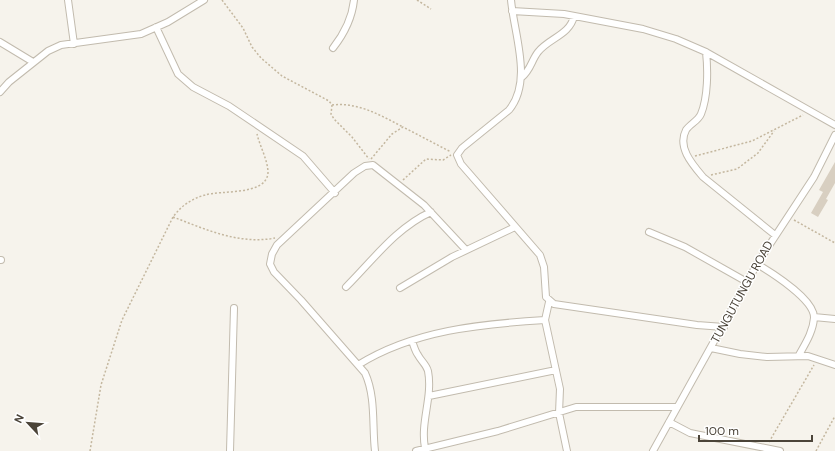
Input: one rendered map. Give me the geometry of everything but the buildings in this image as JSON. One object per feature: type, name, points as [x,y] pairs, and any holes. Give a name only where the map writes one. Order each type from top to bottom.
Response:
[{"type":"street","points":[[68,0],[74,44]]},
{"type":"street","points":[[0,92],[33,62],[48,51],[62,45],[141,34],[204,0]]},
{"type":"street","points":[[333,48],[343,34],[349,20],[354,0]]},
{"type":"street","points":[[511,0],[521,78],[519,93],[509,110],[458,152],[457,155],[462,164],[540,255],[544,268],[546,297],[549,302],[545,320],[560,389],[559,414],[567,451]]},
{"type":"street","points":[[512,11],[538,11],[574,16],[643,29],[676,39],[706,52],[835,125]]},
{"type":"street","points":[[521,78],[530,69],[538,52],[568,28],[574,16]]},
{"type":"street","points":[[156,27],[178,74],[192,87],[254,122],[303,156],[335,193]]},
{"type":"street","points":[[0,42],[33,62]]},
{"type":"street","points":[[706,52],[707,77],[701,114],[687,129],[684,138],[684,150],[688,158],[703,177],[775,235]]},
{"type":"street","name":"TUNGUTUNGU ROAD","points":[[653,451],[724,327],[757,264],[814,177],[835,135]]},
{"type":"street","points":[[375,451],[369,382],[358,365],[274,272],[270,264],[272,254],[277,245],[335,193],[354,173],[365,166],[373,165],[431,212],[466,250]]},
{"type":"street","points":[[346,287],[401,232],[413,222],[431,212]]},
{"type":"street","points":[[400,288],[466,250],[515,226]]},
{"type":"street","points":[[650,232],[685,247],[747,282]]},
{"type":"street","points":[[757,264],[775,275],[805,300],[813,310],[814,317],[812,328],[799,355]]},
{"type":"street","points":[[549,302],[560,305],[696,325],[724,327]]},
{"type":"street","points":[[230,451],[234,308]]},
{"type":"street","points":[[814,317],[835,319]]},
{"type":"street","points":[[358,365],[378,353],[435,333],[488,325],[545,320]]},
{"type":"street","points":[[412,341],[417,354],[427,368],[429,396],[423,427],[425,448]]},
{"type":"street","points":[[711,348],[767,357],[799,355],[818,359],[835,365]]},
{"type":"street","points":[[429,396],[556,370]]},
{"type":"street","points":[[416,451],[559,414],[576,407],[677,407]]},
{"type":"street","points":[[669,422],[690,433],[780,451]]},
{"type":"path","points":[[222,0],[243,28],[252,47],[261,58],[282,76],[328,101],[332,106],[331,114],[334,119],[352,137],[370,160],[392,134],[403,127]]},
{"type":"path","points":[[417,0],[431,9]]},
{"type":"path","points":[[332,106],[343,104],[366,108],[453,153],[443,160],[426,160],[398,184]]},
{"type":"path","points":[[688,158],[752,141],[796,118],[812,112]]},
{"type":"path","points":[[90,451],[101,385],[122,320],[172,217],[179,208],[190,201],[206,194],[236,192],[256,187],[263,183],[268,174],[267,162],[261,148],[254,122]]},
{"type":"path","points":[[703,177],[737,169],[758,153],[775,130]]},
{"type":"path","points":[[788,215],[835,244]]},
{"type":"path","points":[[172,217],[237,238],[253,240],[277,237]]},
{"type":"path","points":[[766,448],[818,359]]},
{"type":"path","points":[[816,451],[835,416]]}]
